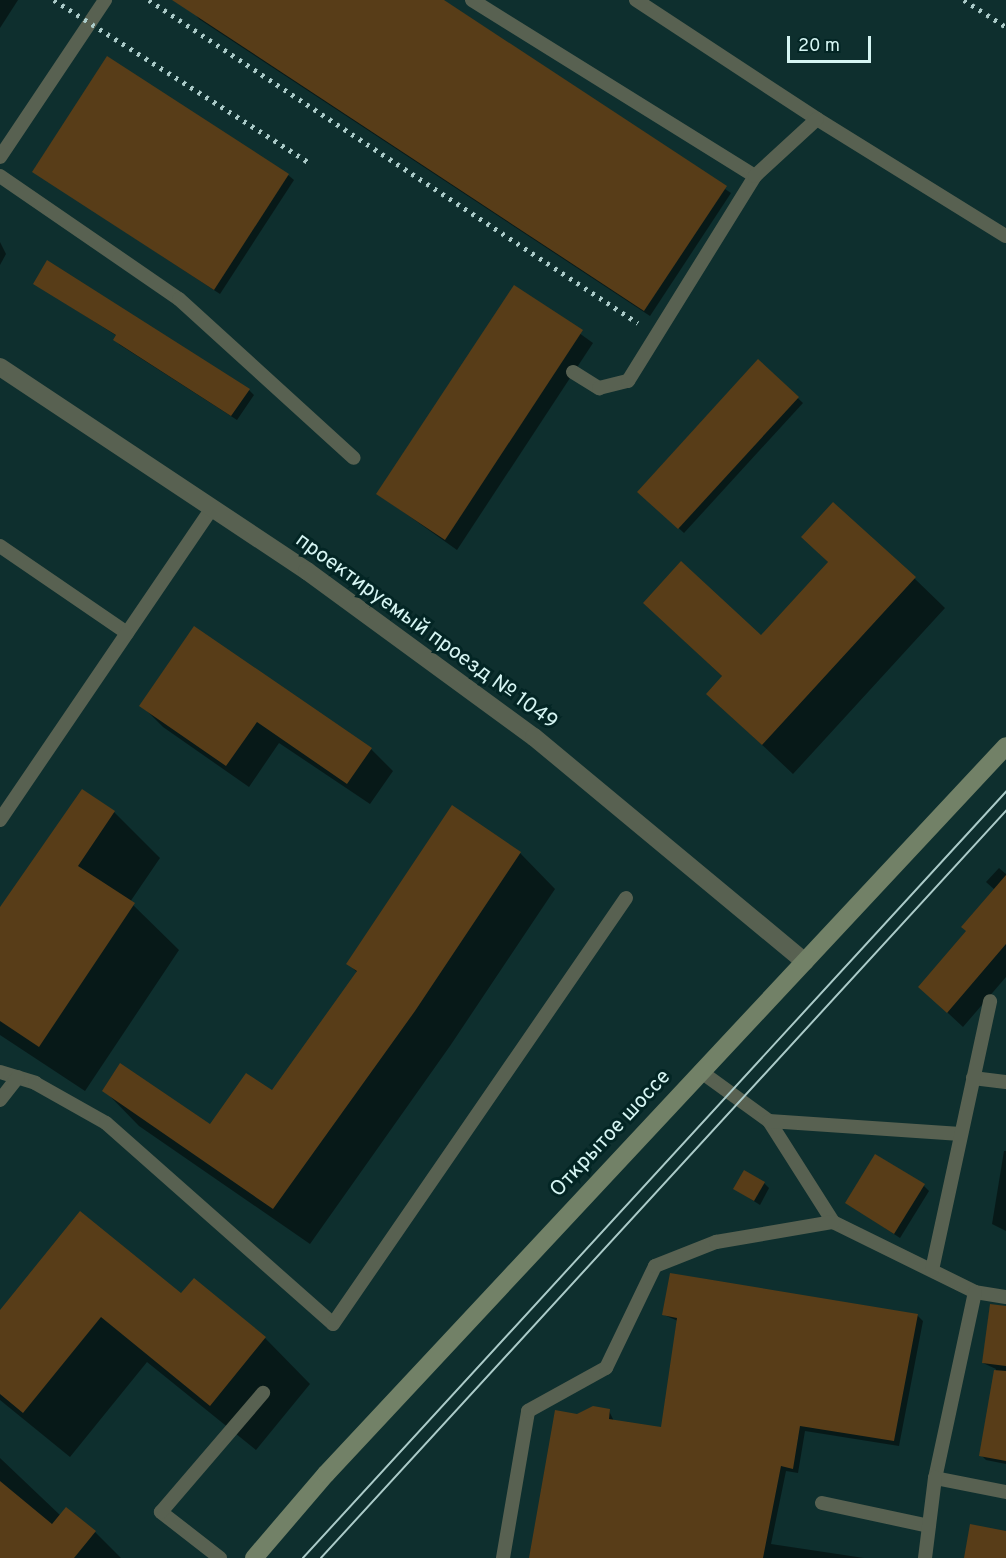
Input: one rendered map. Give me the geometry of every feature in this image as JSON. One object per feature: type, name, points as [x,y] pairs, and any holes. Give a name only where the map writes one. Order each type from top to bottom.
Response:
[{"type":"main road","name":"Открытое шоссе","points":[[254,1558],[326,1474],[1006,746]]},
{"type":"street","name":"проектируемый проезд № 1049","points":[[0,367],[307,571],[534,738],[768,927],[805,962]]},
{"type":"lane","points":[[0,158],[105,0]]},
{"type":"lane","points":[[472,0],[755,176]]},
{"type":"lane","points":[[642,2],[817,119],[1006,236]]},
{"type":"lane","points":[[573,372],[599,388],[628,381],[755,176],[817,119]]},
{"type":"lane","points":[[0,176],[179,299],[354,458]]},
{"type":"lane","points":[[0,820],[212,508]]},
{"type":"lane","points":[[0,546],[127,633]]},
{"type":"lane","points":[[0,1072],[18,1077],[106,1123],[333,1324],[626,898]]},
{"type":"lane","points":[[932,1270],[990,1001]]},
{"type":"lane","points":[[700,1071],[769,1121],[833,1222],[975,1292],[1006,1297]]},
{"type":"lane","points":[[0,1100],[18,1077]]},
{"type":"lane","points":[[973,1078],[1006,1083]]},
{"type":"lane","points":[[769,1121],[961,1134]]},
{"type":"lane","points":[[503,1558],[528,1411],[606,1368],[655,1266],[716,1242],[833,1222]]},
{"type":"lane","points":[[925,1558],[935,1478],[975,1292]]},
{"type":"lane","points":[[220,1558],[161,1512],[263,1393]]},
{"type":"lane","points":[[935,1478],[1006,1492]]},
{"type":"lane","points":[[822,1503],[929,1526]]},
{"type":"building","points":[[172,0],[444,0],[727,186],[644,311]]},
{"type":"building","points":[[107,56],[289,174],[214,290],[32,172]]},
{"type":"building","points":[[47,260],[250,389],[231,416],[113,340],[116,335],[33,284]]},
{"type":"building","points":[[514,285],[583,330],[445,540],[376,494]]},
{"type":"building","points":[[758,359],[799,397],[678,529],[637,492]]},
{"type":"building","points":[[833,502],[916,577],[762,745],[706,694],[722,676],[643,603],[681,561],[761,635],[828,562],[801,537]]},
{"type":"building","points":[[194,626],[372,748],[347,784],[257,722],[226,766],[139,706]]},
{"type":"building","points":[[82,789],[115,811],[78,866],[135,903],[39,1047],[0,1021],[0,907]]},
{"type":"building","points":[[452,805],[521,852],[415,1011],[273,1209],[102,1091],[120,1063],[210,1124],[246,1073],[272,1090],[357,971],[346,964]]},
{"type":"building","points":[[1006,875],[1006,944],[947,1013],[918,987],[966,931],[961,927]]},
{"type":"building","points":[[875,1154],[925,1184],[894,1234],[845,1203]]},
{"type":"building","points":[[744,1170],[765,1182],[754,1201],[733,1189]]},
{"type":"building","points":[[80,1211],[181,1293],[194,1278],[266,1337],[210,1406],[101,1317],[23,1413],[0,1394],[0,1310]]},
{"type":"building","points":[[670,1273],[918,1314],[894,1441],[800,1426],[793,1469],[781,1466],[763,1558],[529,1558],[555,1410],[577,1414],[593,1406],[610,1409],[609,1419],[661,1427],[677,1318],[662,1315]]},
{"type":"building","points":[[990,1304],[1006,1306],[1006,1366],[982,1363]]},
{"type":"building","points":[[994,1370],[1006,1371],[1006,1461],[979,1456]]},
{"type":"building","points":[[0,1481],[52,1524],[66,1507],[96,1531],[74,1558],[0,1558]]},
{"type":"building","points":[[970,1524],[1006,1531],[1006,1558],[964,1558]]},
{"type":"tram line","points":[[303,1558],[1006,792]]},
{"type":"tram line","points":[[321,1558],[1006,811]]},
{"type":"railway","points":[[54,0],[311,164]]},
{"type":"railway","points":[[149,0],[638,323]]},
{"type":"railway","points":[[964,0],[1006,27]]}]
